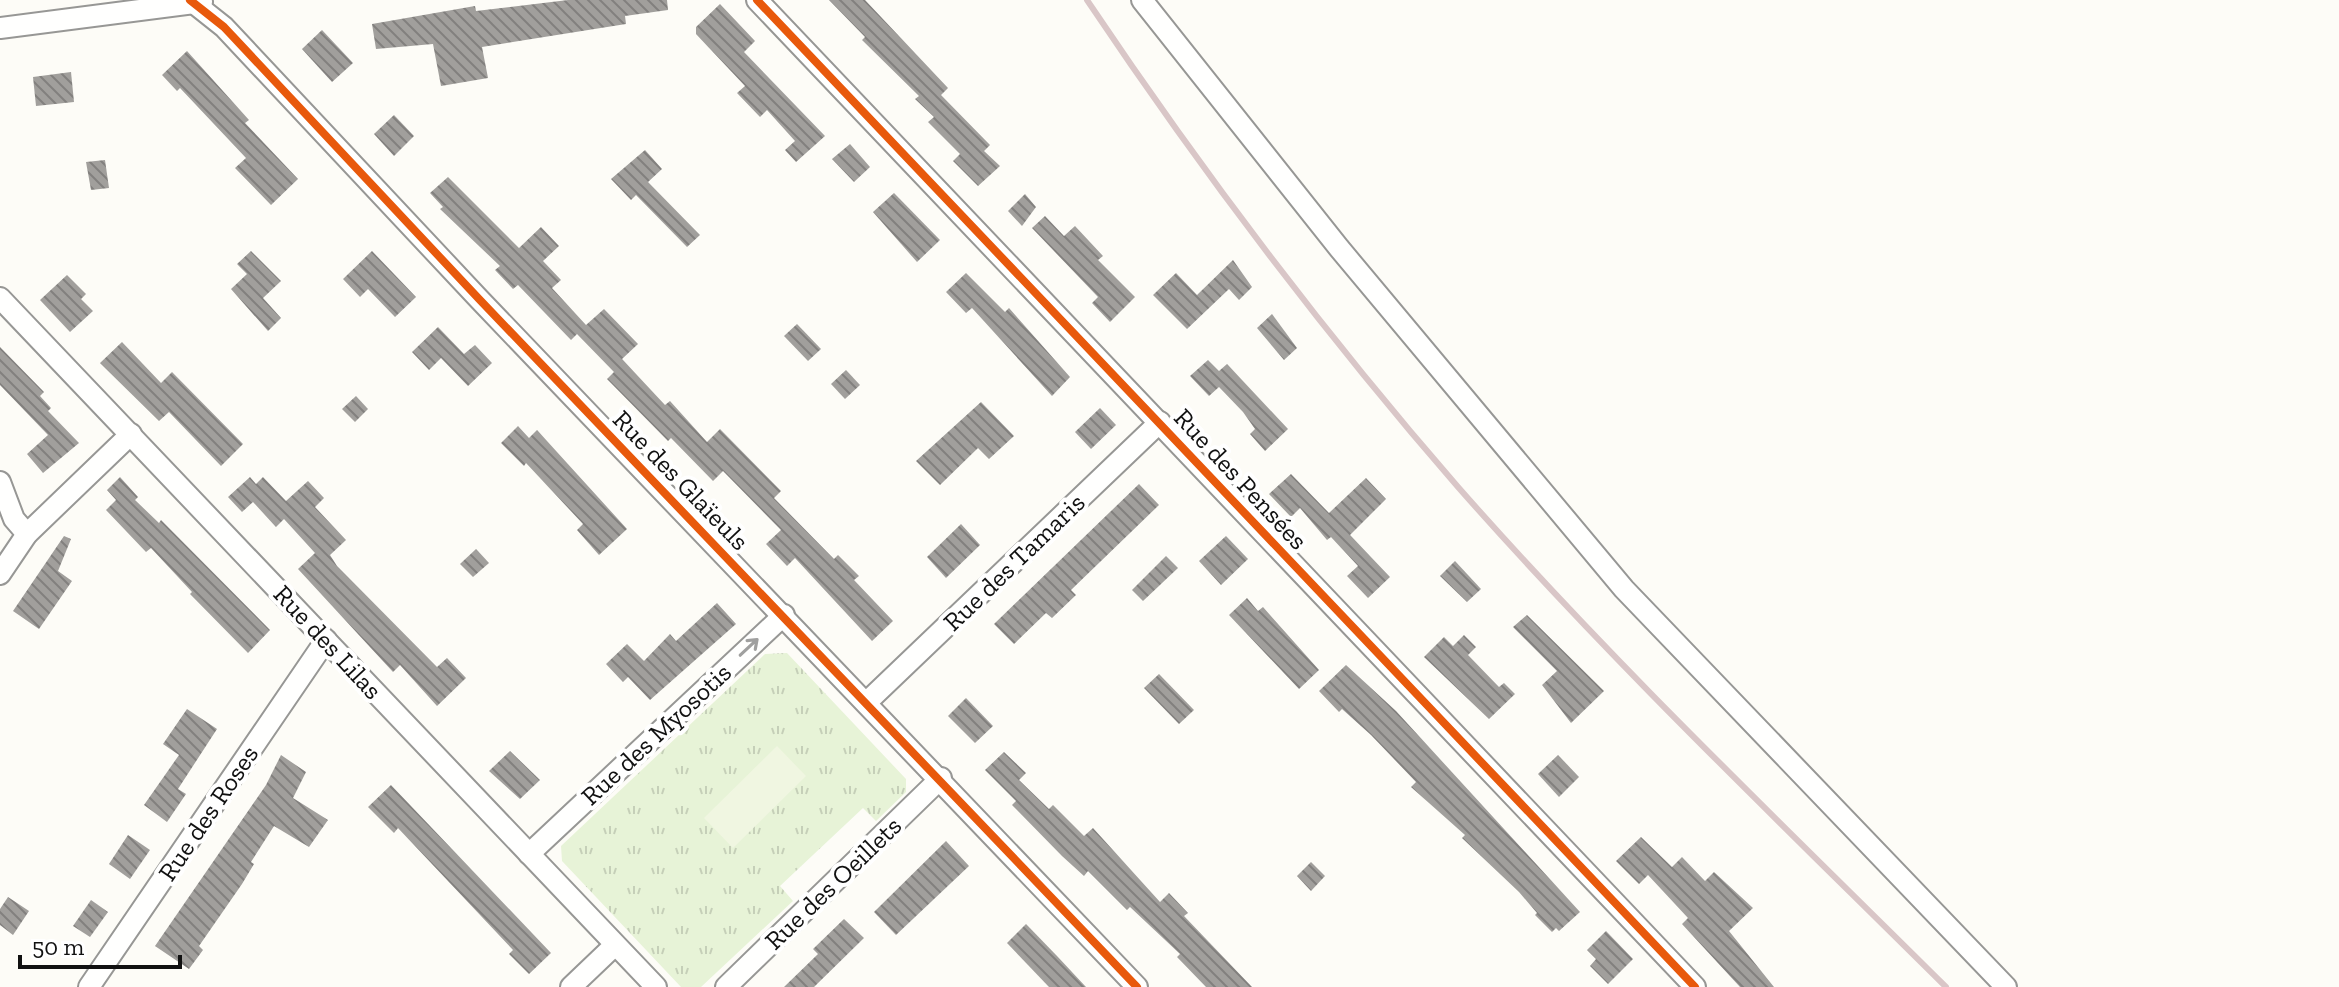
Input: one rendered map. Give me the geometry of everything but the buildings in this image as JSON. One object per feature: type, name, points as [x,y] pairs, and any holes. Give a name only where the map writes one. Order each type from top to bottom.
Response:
[{"type":"street","name":"Rue des Pensées","points":[[757,0],[1695,987]]},
{"type":"street","points":[[1142,0],[1339,248],[1624,589],[2006,987]]},
{"type":"street","points":[[0,28],[199,1]]},
{"type":"street","name":"Rue des Glaïeuls","points":[[199,1],[1137,987]]},
{"type":"street","name":"Rue des Lilas","points":[[0,298],[656,987]]},
{"type":"street","name":"Rue des Tamaris","points":[[868,701],[1160,422]]},
{"type":"street","points":[[0,574],[27,534],[131,434]]},
{"type":"street","points":[[0,482],[14,519],[27,534]]},
{"type":"street","name":"Rue des Myosotis","points":[[529,854],[784,615]]},
{"type":"street","name":"Rue des Roses","points":[[89,987],[326,640]]},
{"type":"street","name":"Rue des Oeillets","points":[[726,987],[941,778]]},
{"type":"street","points":[[571,987],[615,945]]},
{"type":"green space","points":[[787,653],[906,779],[906,792],[876,821],[863,808],[780,886],[793,901],[701,987],[681,987],[562,861],[561,846],[765,654]]},
{"type":"green space","points":[[777,746],[806,776],[733,848],[704,818]]},
{"type":"railway","points":[[1087,0],[1265,250],[1458,487],[1637,679],[1946,987]]},
{"type":"cycle path","points":[[190,0],[224,27],[479,299],[1137,987]]},
{"type":"cycle path","points":[[757,0],[1695,987]]}]
